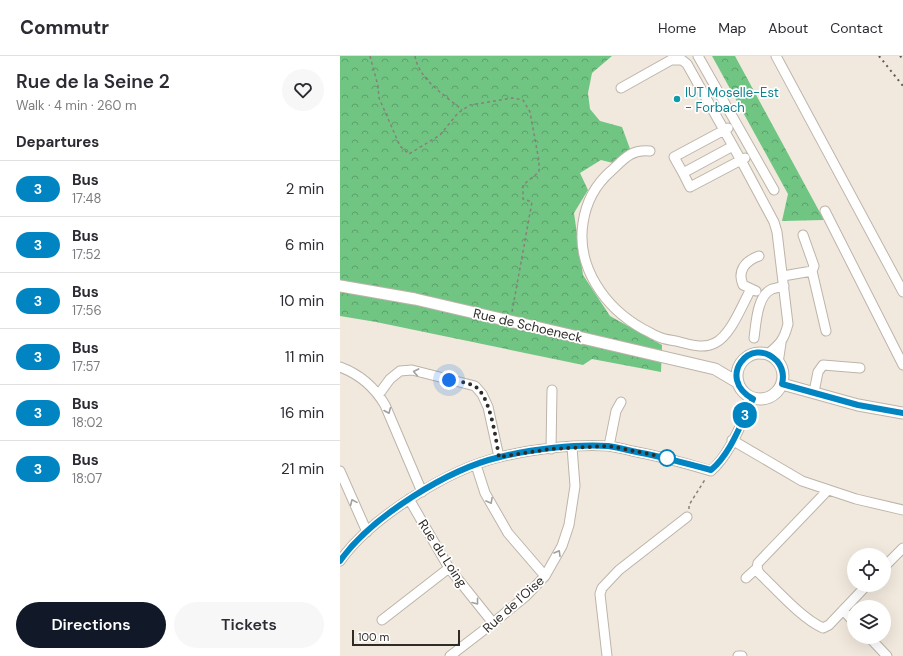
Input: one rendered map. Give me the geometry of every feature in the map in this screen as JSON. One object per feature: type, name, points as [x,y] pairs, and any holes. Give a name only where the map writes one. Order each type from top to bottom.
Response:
[{"type":"main road","name":"Rue de Schoeneck","points":[[340,286],[415,298],[715,369],[729,368],[739,364]]},
{"type":"main road","points":[[761,352],[768,354],[778,363],[783,371],[780,390],[764,400],[753,399],[744,394],[738,385],[736,373],[739,364],[743,359],[750,354],[761,352]]},
{"type":"main road","name":"Rue de Schoeneck","points":[[715,369],[737,382]]},
{"type":"main road","points":[[782,384],[858,405],[903,412]]},
{"type":"street","points":[[698,56],[774,190]]},
{"type":"street","points":[[776,56],[903,292]]},
{"type":"street","points":[[621,88],[670,60],[680,58],[687,64],[774,222],[777,232],[788,324],[781,343],[778,363]]},
{"type":"street","points":[[736,124],[674,157],[690,187],[754,154]]},
{"type":"street","points":[[683,173],[733,146]]},
{"type":"street","points":[[650,151],[640,150],[627,156],[607,174],[593,192],[585,208],[581,236],[584,255],[591,276],[601,293],[624,317],[659,337],[704,347],[716,343],[728,332],[751,289]]},
{"type":"street","points":[[825,211],[903,366]]},
{"type":"street","points":[[803,235],[814,266],[812,271],[826,331]]},
{"type":"street","points":[[758,256],[751,258],[743,266],[740,278],[743,286],[764,295]]},
{"type":"street","points":[[783,276],[812,271]]},
{"type":"street","points":[[754,338],[760,303],[764,295],[771,289],[784,286]]},
{"type":"street","points":[[768,354],[781,343]]},
{"type":"street","points":[[814,392],[818,372],[823,365],[860,368]]},
{"type":"street","points":[[340,367],[351,371],[379,394],[422,492]]},
{"type":"street","points":[[379,394],[390,379],[400,371],[412,370],[474,386],[482,394],[488,407],[499,457]]},
{"type":"street","points":[[550,449],[552,390]]},
{"type":"street","points":[[340,561],[346,552],[367,532],[388,514],[409,500],[449,476],[499,457],[550,449],[609,446],[659,456],[711,470],[719,463],[753,399]]},
{"type":"street","points":[[609,446],[616,411],[621,402]]},
{"type":"street","points":[[732,440],[802,480],[856,499],[903,510]]},
{"type":"street","name":"Rue de l'Oise","points":[[450,656],[493,624],[526,596],[545,576],[562,546],[569,525],[575,486],[572,447]]},
{"type":"street","points":[[476,465],[485,493],[508,533],[545,576]]},
{"type":"street","points":[[340,471],[367,532]]},
{"type":"street","points":[[746,578],[757,568],[758,563],[828,490]]},
{"type":"street","name":"Rue du Loing","points":[[409,500],[449,568],[493,624]]},
{"type":"street","points":[[607,656],[600,594],[602,588],[619,570],[687,517]]},
{"type":"street","points":[[891,560],[903,548]]},
{"type":"street","points":[[382,620],[449,568]]},
{"type":"street","points":[[757,568],[759,574],[805,616],[822,628],[829,626],[860,592]]},
{"type":"street","points":[[843,610],[847,614]]},
{"type":"street","points":[[876,644],[887,656]]},
{"type":"path","points":[[370,56],[378,86],[379,98],[400,146],[409,154],[440,135],[458,113],[470,105],[512,98],[523,100],[530,112],[539,161],[539,172],[523,185],[523,199],[532,202],[514,309],[510,321]]},
{"type":"path","points":[[415,56],[416,62],[426,78],[462,110]]},
{"type":"path","points":[[687,517],[689,505],[711,470]]},
{"type":"green space","points":[[340,56],[612,56],[592,73],[588,93],[590,109],[600,121],[622,127],[633,157],[613,163],[601,160],[580,173],[588,190],[574,213],[583,275],[610,316],[662,345],[661,372],[592,359],[583,365],[376,322],[340,316]]},
{"type":"green space","points":[[712,56],[735,56],[824,220],[782,221],[788,194]]},
{"type":"railway","points":[[879,56],[903,86]]},
{"type":"railway","points":[[900,56],[903,59]]},
{"type":"bus line","name":"3","points":[[340,561],[346,552],[367,532],[388,514],[409,500],[449,476],[499,457],[550,449],[609,446],[659,456],[711,470],[719,463],[753,399],[744,394],[738,385],[736,373],[739,364],[750,354],[761,352],[772,356],[783,371],[782,384],[858,405],[903,413]]},
{"type":"place","name":"IUT Moselle-Est - Forbach","points":[[677,99]]},
{"type":"route","points":[[449,380],[474,386],[482,394],[488,407],[499,457],[550,449],[609,446],[672,459],[667,458]]}]
